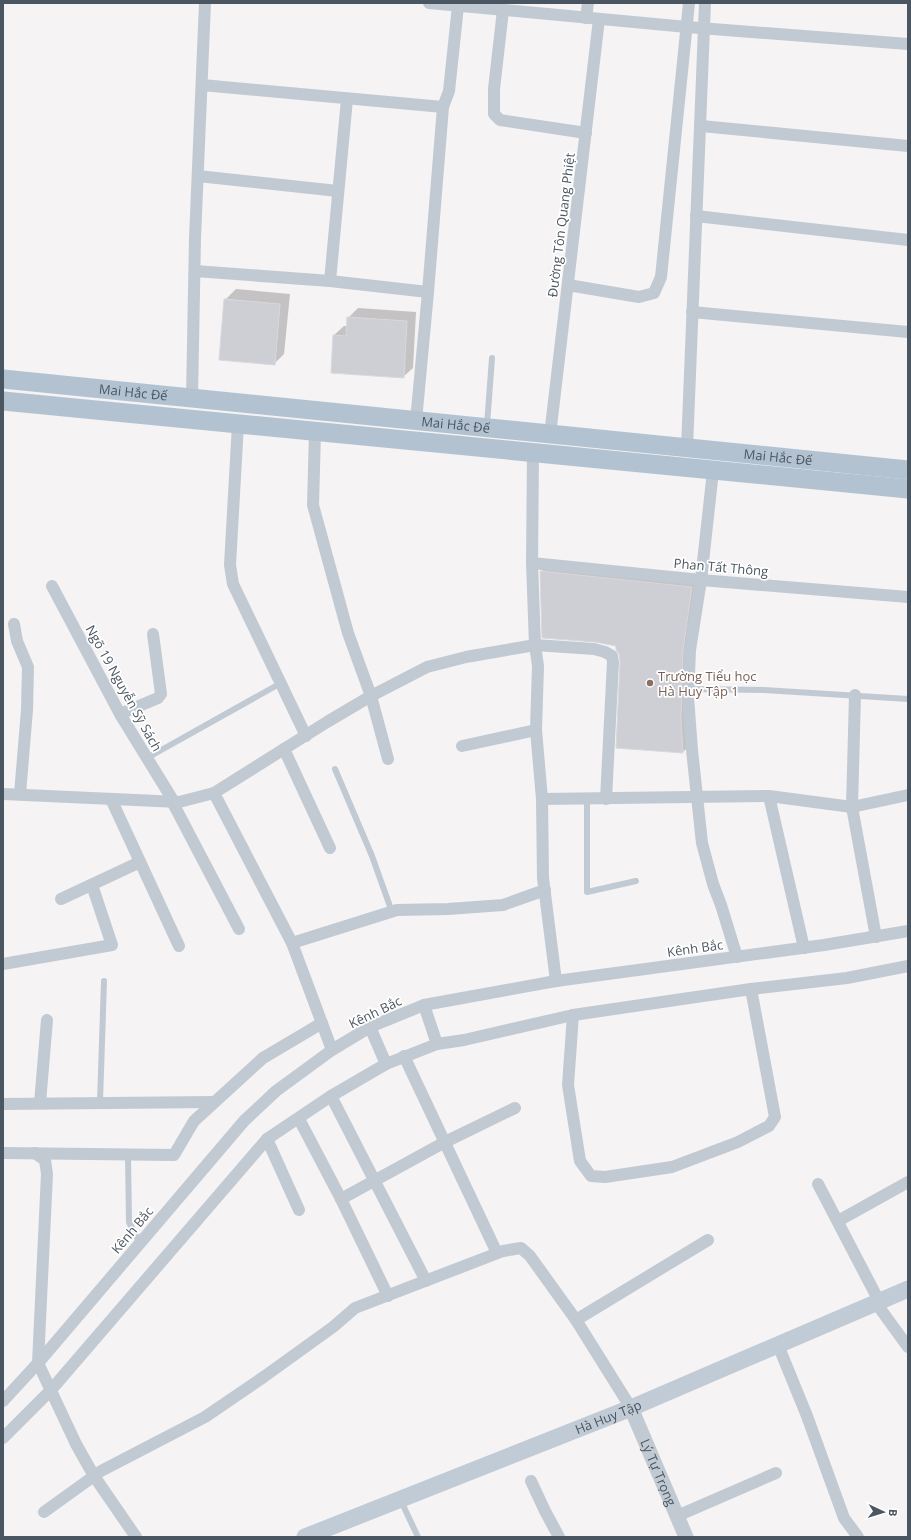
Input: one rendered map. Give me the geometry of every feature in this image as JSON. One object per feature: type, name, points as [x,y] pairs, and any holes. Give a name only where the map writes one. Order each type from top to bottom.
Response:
[{"type":"main road","name":"Mai Hắc Đế","points":[[3,379],[908,470]]},
{"type":"main road","name":"Mai Hắc Đế","points":[[3,401],[908,490]]},
{"type":"main road","points":[[792,478],[793,459]]},
{"type":"main road","name":"Hà Huy Tập","points":[[310,1536],[631,1408],[908,1289]]},
{"type":"street","points":[[192,398],[198,176],[205,3]]},
{"type":"street","points":[[429,3],[687,27],[908,44]]},
{"type":"street","points":[[586,18],[588,3]]},
{"type":"street","points":[[568,284],[639,297],[654,293],[662,277],[689,3]]},
{"type":"street","points":[[687,448],[705,3]]},
{"type":"street","points":[[416,421],[443,108],[448,91],[458,6]]},
{"type":"street","points":[[503,10],[494,89],[494,114],[500,120],[586,133]]},
{"type":"street","name":"Đường Tôn Quang Phiệt","points":[[550,435],[599,19]]},
{"type":"street","points":[[202,85],[443,108]]},
{"type":"street","points":[[330,281],[347,99]]},
{"type":"street","points":[[701,126],[908,146]]},
{"type":"street","points":[[198,176],[338,191]]},
{"type":"street","points":[[696,216],[908,240]]},
{"type":"street","points":[[195,272],[330,281],[428,292]]},
{"type":"street","points":[[692,312],[908,332]]},
{"type":"street","points":[[238,424],[230,565],[233,584],[306,736]]},
{"type":"street","points":[[315,432],[313,505],[348,633],[371,696],[388,759]]},
{"type":"street","points":[[533,453],[532,563],[535,645],[538,666],[536,730],[542,799],[543,878],[556,981]]},
{"type":"street","points":[[713,471],[701,580],[690,650],[688,689],[692,750],[702,843],[713,884],[737,957]]},
{"type":"street","name":"Phan Tất Thông","points":[[532,563],[701,580],[908,597]]},
{"type":"street","name":"Ngõ 19 Nguyễn Sỹ Sách","points":[[52,586],[120,714],[174,802],[174,805],[239,929]]},
{"type":"street","points":[[14,624],[18,641],[28,667],[28,710],[20,794]]},
{"type":"street","points":[[120,714],[158,698],[161,694],[153,634]]},
{"type":"street","points":[[3,794],[179,802],[214,793],[371,696],[427,667],[466,657],[535,645],[594,649],[612,656],[613,662],[606,799]]},
{"type":"street","points":[[855,695],[852,807],[876,937]]},
{"type":"street","points":[[462,746],[536,730]]},
{"type":"street","points":[[284,749],[330,848]]},
{"type":"street","points":[[214,793],[226,813],[292,943],[332,1050]]},
{"type":"street","points":[[542,799],[769,796],[852,807],[908,794]]},
{"type":"street","points":[[769,796],[804,948]]},
{"type":"street","points":[[111,799],[179,946]]},
{"type":"street","points":[[61,899],[140,862]]},
{"type":"street","points":[[3,964],[112,945],[92,885]]},
{"type":"street","points":[[292,943],[397,910],[448,909],[503,905],[545,890]]},
{"type":"street","name":"Kênh Bắc","points":[[3,1401],[38,1363],[244,1121],[276,1091],[332,1050],[370,1027],[424,1005],[556,981],[804,948],[908,932]]},
{"type":"street","points":[[3,1438],[51,1390],[267,1139],[299,1119],[331,1096],[386,1064],[437,1044],[464,1040],[573,1015],[847,978],[908,966]]},
{"type":"street","points":[[573,1015],[568,1085],[580,1161],[591,1176],[605,1177],[672,1167],[738,1142],[769,1126],[775,1117],[751,990]]},
{"type":"street","points":[[424,1005],[437,1044]]},
{"type":"street","points":[[40,1103],[47,1020]]},
{"type":"street","points":[[3,1153],[174,1155],[194,1120],[263,1058],[322,1023]]},
{"type":"street","points":[[370,1027],[386,1064]]},
{"type":"street","points":[[404,1056],[497,1253]]},
{"type":"street","points":[[331,1096],[426,1281]]},
{"type":"street","points":[[3,1104],[214,1102]]},
{"type":"street","points":[[341,1199],[445,1142],[515,1108]]},
{"type":"street","points":[[299,1119],[341,1199],[388,1296]]},
{"type":"street","points":[[267,1139],[299,1210]]},
{"type":"street","points":[[35,1153],[45,1160],[47,1174],[38,1363],[76,1444],[94,1476],[136,1537]]},
{"type":"street","points":[[838,1221],[908,1182]]},
{"type":"street","points":[[818,1184],[878,1302],[908,1348]]},
{"type":"street","points":[[576,1320],[708,1240]]},
{"type":"street","points":[[44,1512],[94,1476],[206,1417],[333,1327],[355,1308],[503,1251],[520,1248],[530,1256],[576,1320],[631,1408]]},
{"type":"street","points":[[778,1345],[807,1416],[844,1518],[858,1537]]},
{"type":"street","name":"Lý Tự Trọng","points":[[631,1408],[686,1537]]},
{"type":"street","points":[[678,1516],[776,1472]]},
{"type":"street","points":[[532,1481],[545,1511],[559,1537]]},
{"type":"lane","points":[[486,428],[492,358]]},
{"type":"lane","points":[[147,758],[281,683]]},
{"type":"lane","points":[[688,689],[764,690],[855,695],[908,700]]},
{"type":"lane","points":[[335,769],[372,856],[392,912]]},
{"type":"lane","points":[[587,799],[587,892],[636,881]]},
{"type":"lane","points":[[100,1102],[104,980]]},
{"type":"lane","points":[[128,1154],[129,1222],[140,1243]]},
{"type":"lane","points":[[400,1499],[418,1537]]},
{"type":"building","points":[[224,299],[280,304],[275,365],[219,360]]},
{"type":"building","points":[[347,317],[407,321],[404,378],[331,373],[333,335],[346,336]]},
{"type":"building","name":"Trường Tiểu học Hà Huy Tập 1","points":[[540,571],[692,587],[683,650],[681,719],[683,753],[616,748],[620,662],[616,646],[595,642],[542,638]]},
{"type":"place","name":"Trường Tiểu học Hà Huy Tập 1","points":[[650,683]]}]
